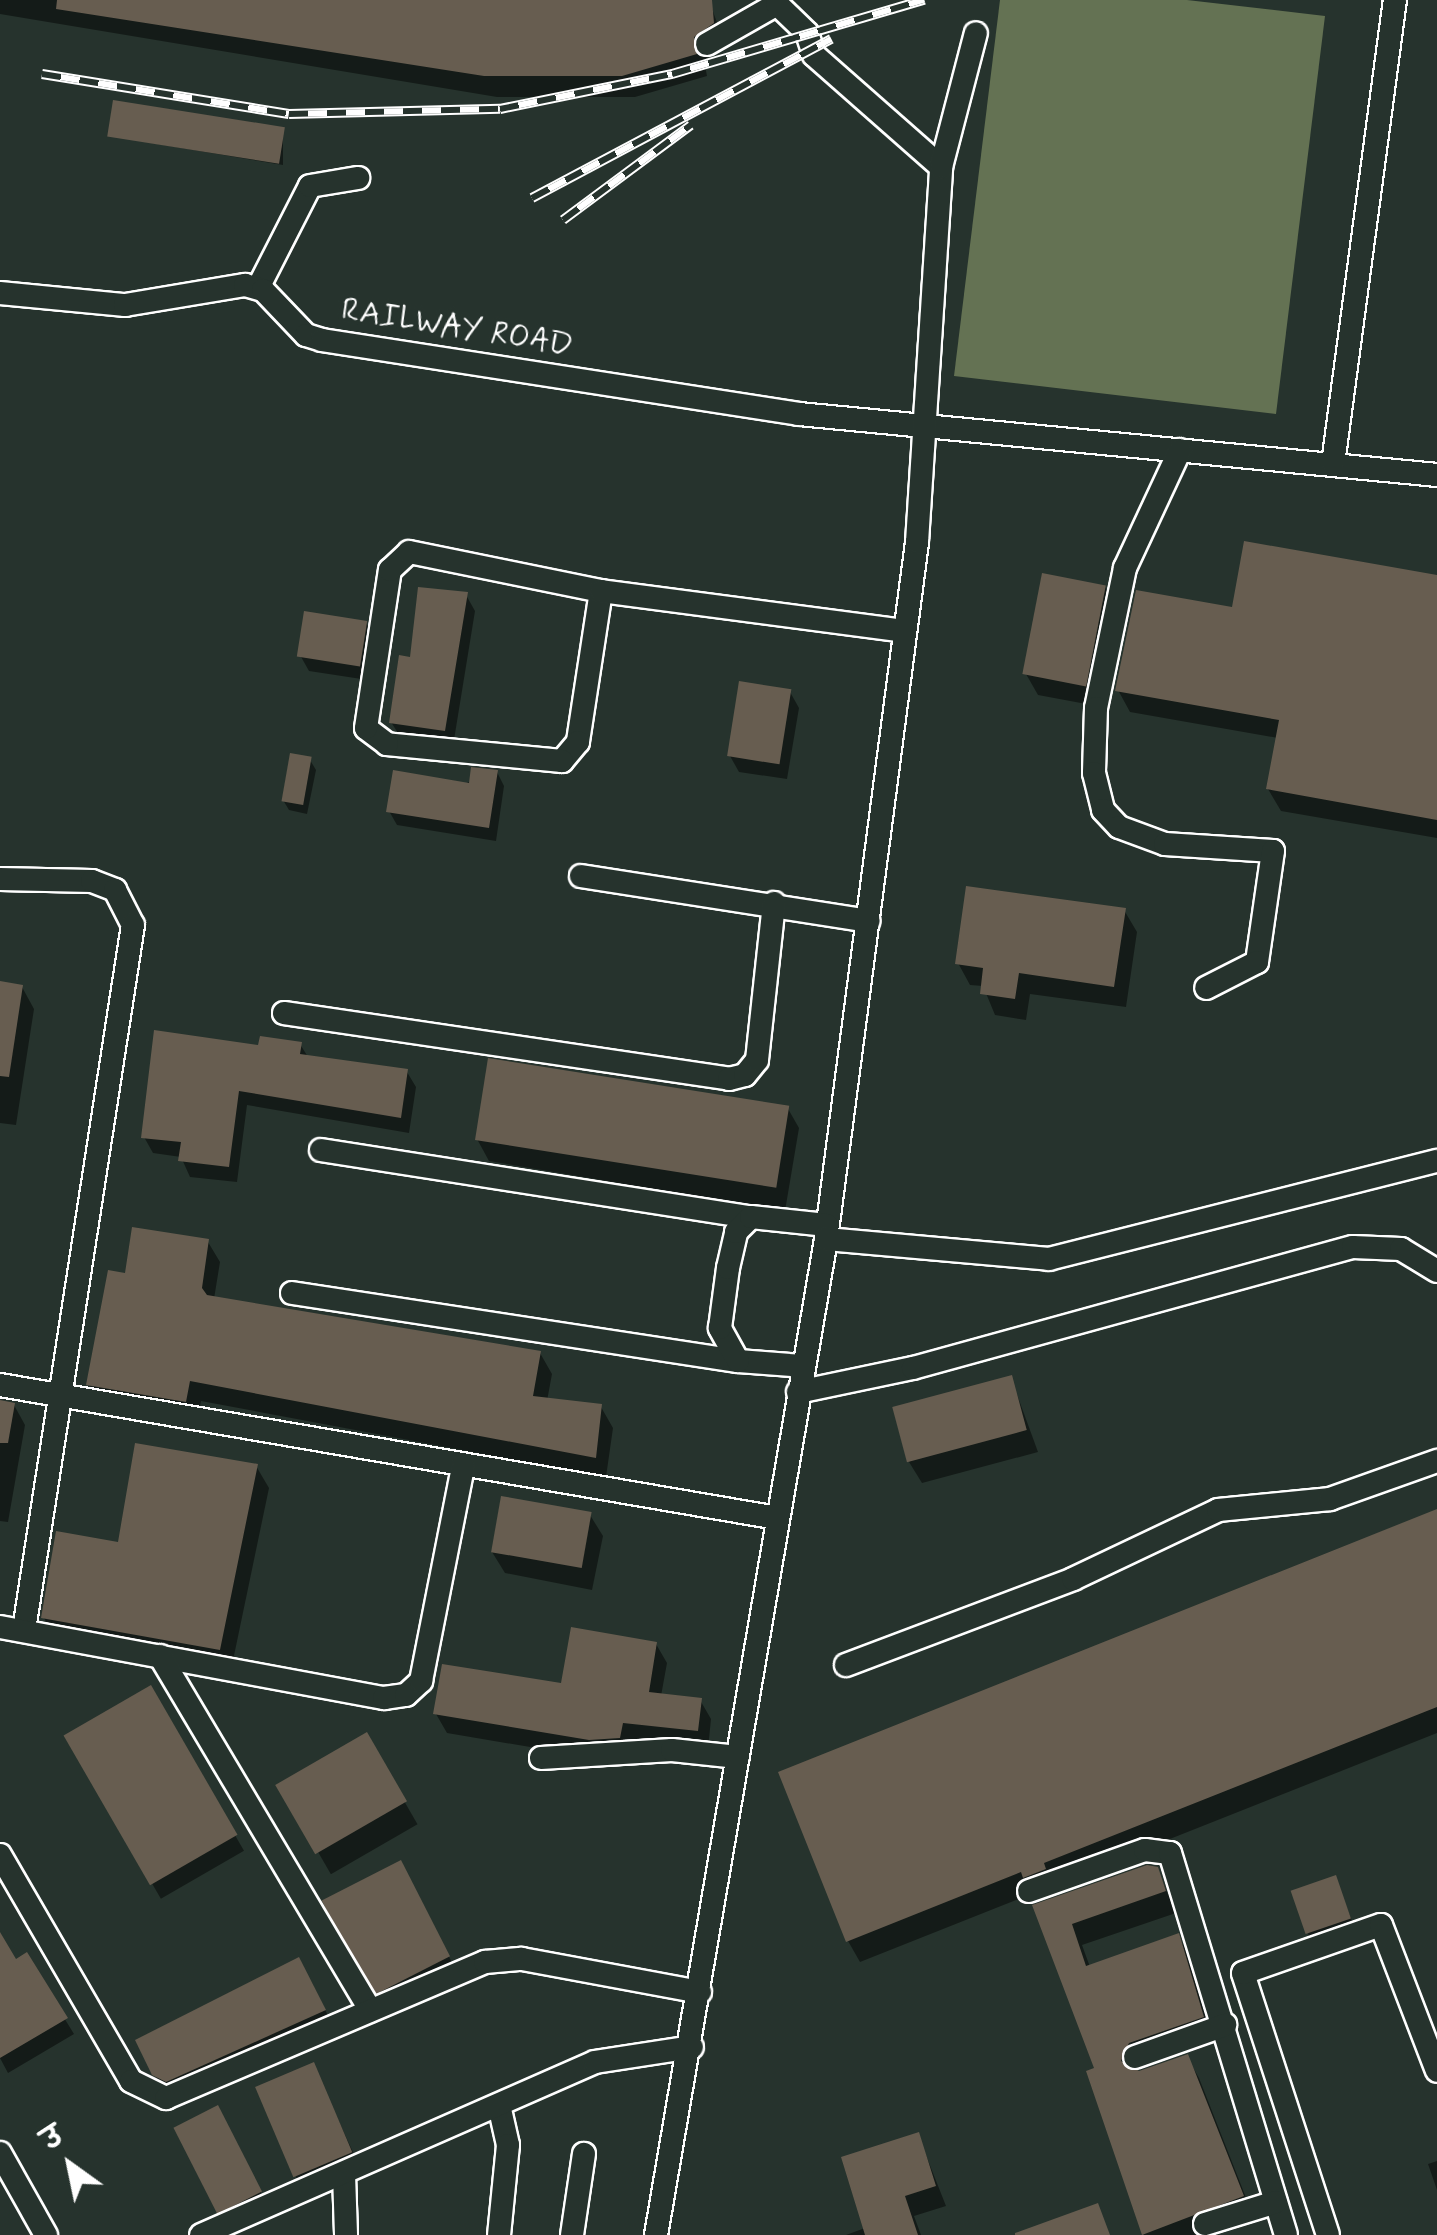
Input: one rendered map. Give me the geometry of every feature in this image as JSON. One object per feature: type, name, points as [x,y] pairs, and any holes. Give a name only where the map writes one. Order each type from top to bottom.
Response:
[{"type":"street","points":[[1333,464],[1395,0]]},
{"type":"street","points":[[707,44],[777,4],[806,33],[814,55],[941,167]]},
{"type":"street","points":[[656,2235],[692,2047],[826,1232],[896,739],[924,426],[941,167],[976,33]]},
{"type":"street","points":[[0,293],[125,305],[258,288],[310,186],[358,178]]},
{"type":"street","name":"RAILWAY ROAD","points":[[258,288],[306,334],[322,340],[799,414],[1437,476]]},
{"type":"street","points":[[1180,450],[1125,568],[1096,708],[1094,773],[1103,810],[1119,826],[1165,844],[1273,851],[1257,962],[1206,988]]},
{"type":"street","points":[[601,592],[578,742],[562,761],[387,744],[366,728],[390,570],[410,552],[601,592],[904,631]]},
{"type":"street","points":[[581,876],[774,903],[868,921]]},
{"type":"street","points":[[0,878],[92,880],[115,890],[133,925],[24,1630]]},
{"type":"street","points":[[284,1013],[729,1080],[746,1075],[757,1060],[774,903]]},
{"type":"street","points":[[321,1150],[826,1232],[1049,1259],[1437,1161]]},
{"type":"street","points":[[738,1361],[721,1316],[736,1232],[752,1217]]},
{"type":"street","points":[[798,1392],[913,1368],[1353,1247],[1401,1249],[1437,1270]]},
{"type":"street","points":[[292,1293],[738,1361],[802,1366]]},
{"type":"street","points":[[0,1385],[777,1518]]},
{"type":"street","points":[[846,1665],[1072,1580],[1218,1510],[1330,1499],[1437,1461]]},
{"type":"street","points":[[0,1627],[384,1698],[406,1696],[421,1682],[462,1466]]},
{"type":"street","points":[[160,1656],[370,2010]]},
{"type":"street","points":[[541,1758],[672,1750],[738,1757]]},
{"type":"street","points":[[1029,1891],[1144,1850],[1170,1853],[1286,2235]]},
{"type":"street","points":[[0,1855],[131,2082],[147,2095],[186,2095],[485,1962],[522,1960],[700,1992]]},
{"type":"street","points":[[1328,2235],[1243,1973],[1381,1924],[1437,2071]]},
{"type":"street","points":[[1135,2056],[1225,2025]]},
{"type":"street","points":[[201,2235],[622,2054],[692,2047]]},
{"type":"street","points":[[498,2106],[508,2144],[499,2235]]},
{"type":"street","points":[[0,2153],[46,2235]]},
{"type":"street","points":[[572,2235],[584,2154]]},
{"type":"street","points":[[344,2174],[346,2235]]},
{"type":"street","points":[[1204,2224],[1276,2202]]},
{"type":"street","points":[[259,2235],[260,2211]]},
{"type":"green space","points":[[1000,0],[1187,0],[1325,16],[1276,414],[954,376]]},
{"type":"building","points":[[57,0],[712,0],[714,23],[694,37],[697,54],[622,76],[484,76],[56,9]]},
{"type":"building","points":[[113,100],[285,127],[279,164],[107,137]]},
{"type":"building","points":[[1244,541],[1437,575],[1437,820],[1266,789],[1279,720],[1115,691],[1136,590],[1232,607]]},
{"type":"building","points":[[1042,573],[1106,585],[1086,687],[1022,674]]},
{"type":"building","points":[[418,587],[468,592],[445,731],[389,723],[399,655],[410,657]]},
{"type":"building","points":[[304,611],[367,621],[360,666],[297,656]]},
{"type":"building","points":[[739,681],[791,689],[779,764],[727,756]]},
{"type":"building","points":[[290,753],[312,757],[303,805],[281,801]]},
{"type":"building","points":[[471,767],[498,770],[489,828],[386,812],[393,770],[469,783]]},
{"type":"building","points":[[966,886],[1126,908],[1114,987],[1019,973],[1015,999],[980,994],[983,968],[955,964]]},
{"type":"building","points":[[0,981],[23,985],[9,1077],[0,1076]]},
{"type":"building","points":[[154,1030],[258,1045],[260,1036],[302,1042],[300,1054],[408,1069],[401,1118],[239,1091],[229,1167],[178,1161],[181,1142],[141,1138]]},
{"type":"building","points":[[488,1058],[789,1106],[776,1188],[475,1140]]},
{"type":"building","points":[[132,1227],[209,1239],[202,1288],[207,1295],[541,1351],[533,1396],[602,1404],[596,1458],[190,1381],[186,1402],[86,1385],[108,1270],[125,1273]]},
{"type":"building","points":[[1012,1375],[1027,1430],[907,1462],[892,1407]]},
{"type":"building","points":[[0,1400],[15,1403],[8,1443],[0,1443]]},
{"type":"building","points":[[135,1443],[258,1464],[220,1650],[41,1618],[56,1531],[118,1542]]},
{"type":"building","points":[[501,1496],[592,1512],[582,1568],[491,1552]]},
{"type":"building","points":[[1437,1509],[1437,1707],[1044,1863],[1046,1869],[1023,1878],[1021,1872],[846,1942],[778,1772]]},
{"type":"building","points":[[571,1627],[657,1642],[649,1692],[702,1698],[698,1731],[623,1723],[620,1738],[589,1740],[433,1714],[442,1664],[561,1683]]},
{"type":"building","points":[[151,1685],[238,1835],[150,1885],[64,1736]]},
{"type":"building","points":[[367,1732],[407,1801],[315,1854],[275,1785]]},
{"type":"building","points":[[401,1860],[450,1956],[371,1997],[322,1900]]},
{"type":"building","points":[[1147,1865],[1158,1867],[1166,1891],[1072,1924],[1086,1966],[1179,1933],[1204,2017],[1129,2043],[1121,2061],[1139,2071],[1188,2054],[1244,2196],[1142,2235],[1086,2071],[1094,2068],[1032,1905]]},
{"type":"building","points":[[1336,1875],[1351,1918],[1306,1934],[1291,1891]]},
{"type":"building","points":[[0,1932],[16,1959],[27,1952],[68,2018],[0,2058]]},
{"type":"building","points":[[299,1957],[326,2010],[166,2082],[152,2075],[135,2040]]},
{"type":"building","points":[[314,2062],[352,2152],[293,2177],[255,2087]]},
{"type":"building","points":[[218,2105],[262,2191],[217,2214],[173,2128]]},
{"type":"building","points":[[919,2132],[936,2186],[905,2196],[918,2235],[865,2235],[841,2157]]},
{"type":"building","points":[[1098,2203],[1110,2235],[1015,2235],[1015,2233]]},
{"type":"railway","points":[[42,74],[289,114],[500,109],[672,74],[924,0]]},
{"type":"railway","points":[[532,198],[831,39]]},
{"type":"railway","points":[[563,220],[691,125]]}]
